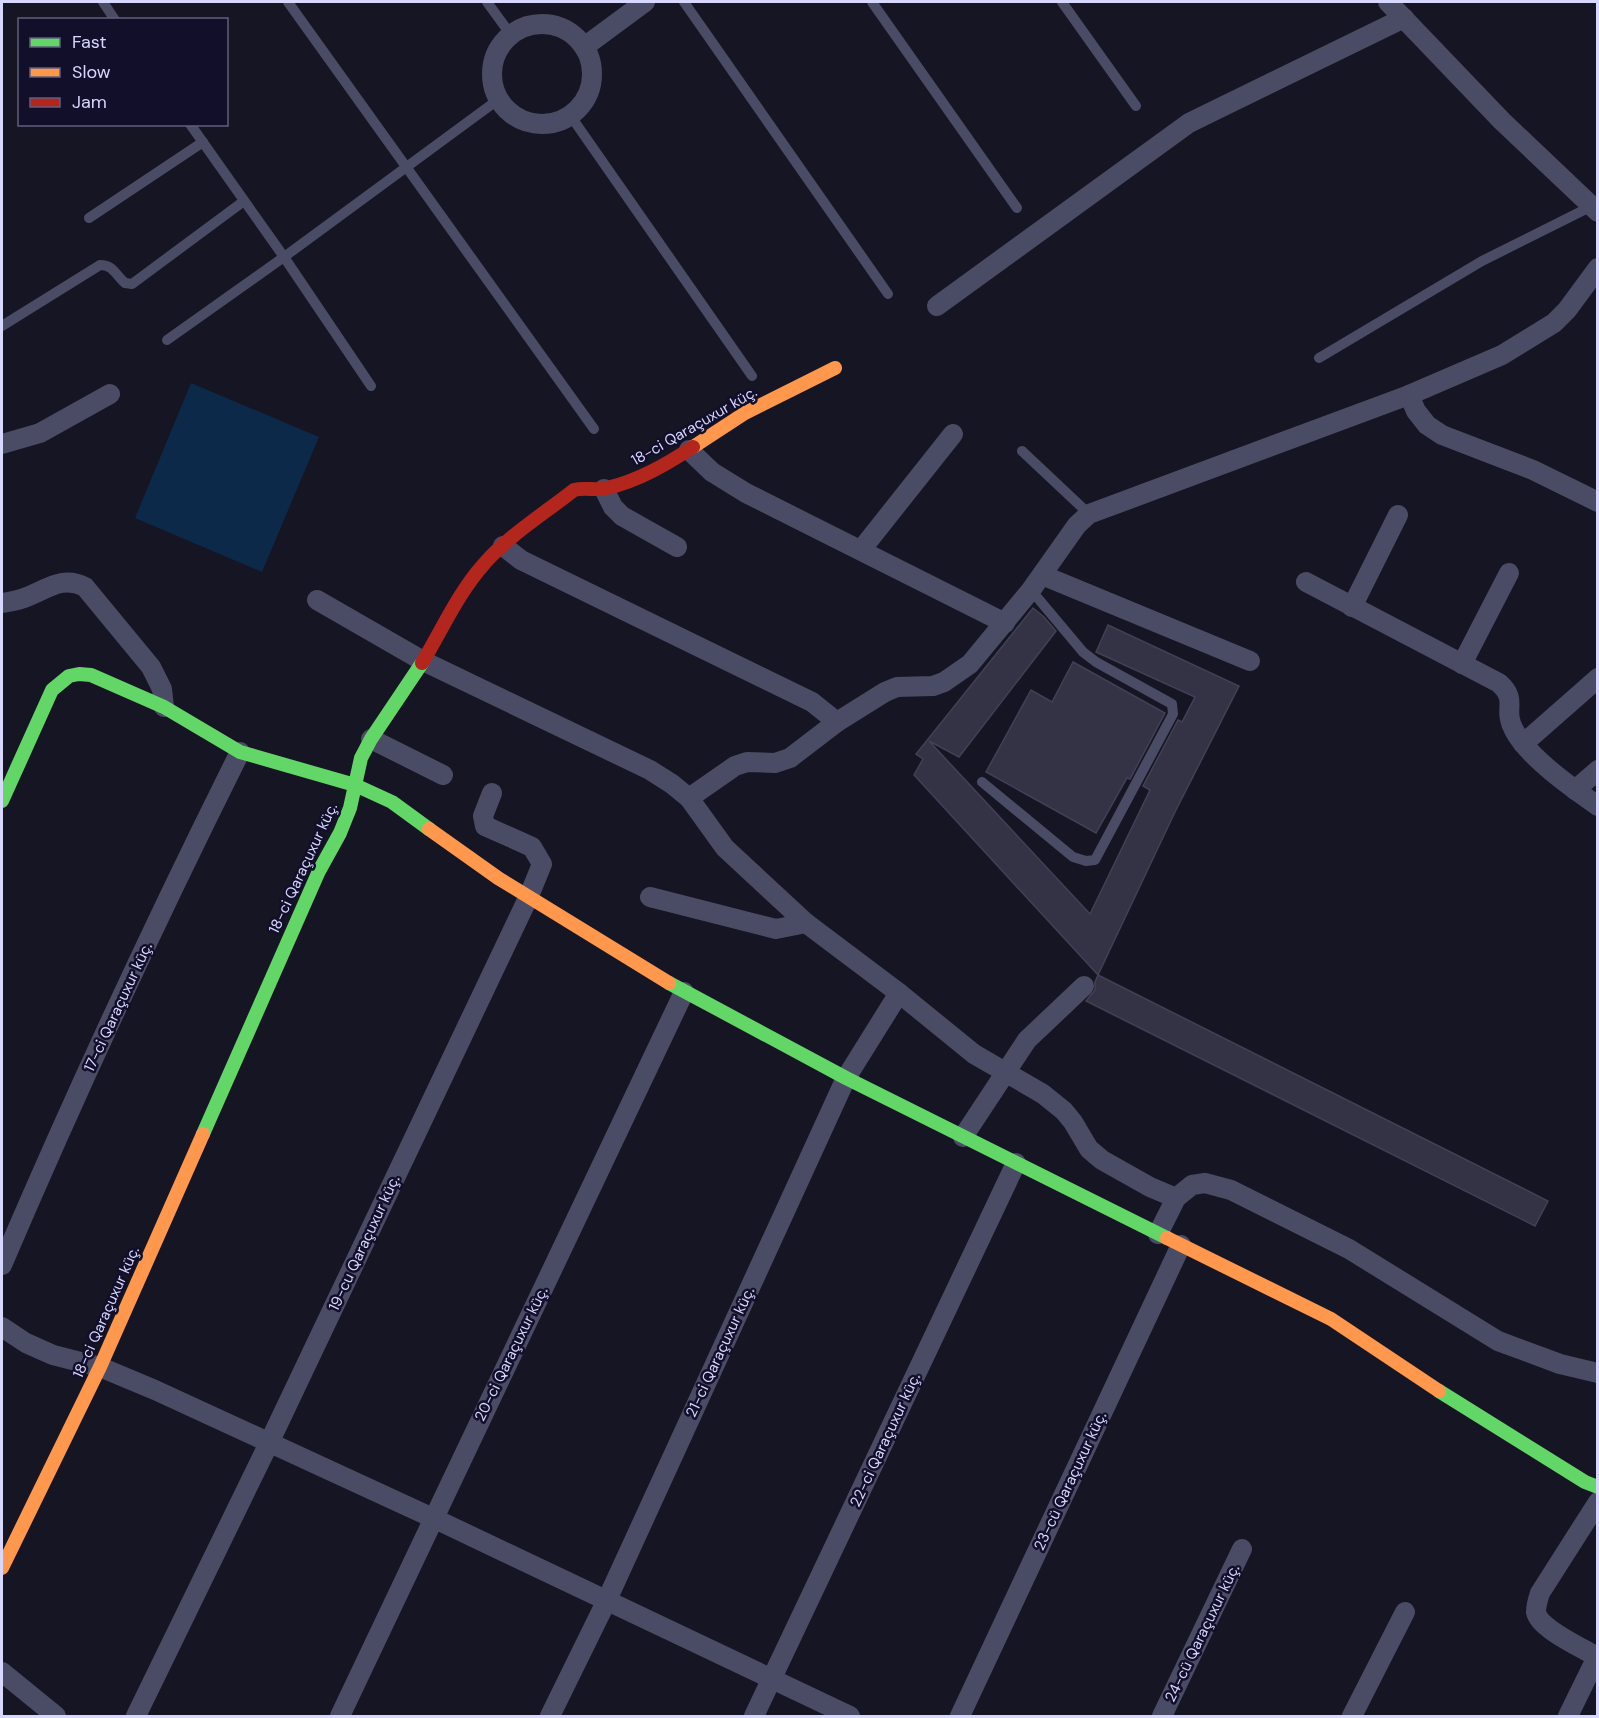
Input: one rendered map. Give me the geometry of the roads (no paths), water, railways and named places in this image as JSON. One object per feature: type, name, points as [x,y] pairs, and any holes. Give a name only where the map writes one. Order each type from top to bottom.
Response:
[{"type":"street","points":[[584,47],[645,2]]},
{"type":"street","points":[[1388,2],[1502,121],[1595,209]]},
{"type":"street","points":[[937,306],[1189,123],[1404,18]]},
{"type":"street","points":[[550,25],[563,29],[584,47],[590,61],[592,76],[581,105],[570,116],[555,123],[531,123],[509,112],[499,99],[493,86],[492,72],[495,58],[502,45],[523,28],[550,25]]},
{"type":"street","points":[[689,798],[735,765],[747,762],[775,763],[790,758],[837,722],[885,692],[897,687],[933,686],[944,682],[970,664],[1005,623],[1077,525],[1089,514],[1409,395],[1502,355],[1554,323],[1567,310],[1598,268]]},
{"type":"street","name":"18-ci Qaraçuxur küç.","points":[[2,1568],[100,1367],[319,871],[340,833],[350,808],[361,758],[371,739],[423,661],[460,597],[484,564],[503,546],[574,490],[604,489],[629,482],[689,450],[746,413],[834,368]]},
{"type":"street","points":[[2,444],[40,433],[110,394]]},
{"type":"street","points":[[1409,395],[1416,411],[1427,425],[1442,435],[1533,470],[1598,502]]},
{"type":"street","points":[[861,550],[953,434]]},
{"type":"street","points":[[689,450],[712,471],[736,487],[1005,623]]},
{"type":"street","points":[[604,489],[612,507],[622,516],[677,547]]},
{"type":"street","points":[[1352,607],[1398,515]]},
{"type":"street","points":[[503,546],[521,560],[812,702],[837,722]]},
{"type":"street","points":[[1462,664],[1509,573]]},
{"type":"street","points":[[2,603],[21,600],[63,581],[76,582],[85,587],[151,668],[162,689],[164,707]]},
{"type":"street","points":[[1036,582],[1250,661]]},
{"type":"street","points":[[1306,582],[1499,683],[1509,692],[1508,716],[1523,744],[1575,790],[1598,806]]},
{"type":"street","points":[[317,600],[423,661],[650,770],[672,784],[689,798],[725,848],[806,923],[899,993],[974,1054],[1043,1094],[1064,1111],[1089,1149],[1102,1160],[1150,1187],[1176,1198]]},
{"type":"street","points":[[2,801],[52,690],[61,680],[79,673],[91,675],[164,707],[240,752],[355,785],[392,802],[498,878],[684,992],[846,1078],[1331,1319],[1470,1412],[1585,1482],[1598,1487]]},
{"type":"street","points":[[1523,744],[1598,678]]},
{"type":"street","points":[[371,739],[443,775]]},
{"type":"street","name":"17-ci Qaraçuxur küç.","points":[[2,1265],[64,1124],[191,850],[240,752]]},
{"type":"street","points":[[1575,790],[1598,770]]},
{"type":"street","name":"19-cu Qaraçuxur küç.","points":[[136,1716],[269,1443],[529,896],[542,864],[532,847],[485,826],[483,816],[492,793]]},
{"type":"street","points":[[650,897],[776,929],[806,923]]},
{"type":"street","points":[[963,1137],[1027,1040],[1084,986]]},
{"type":"street","name":"20-ci Qaraçuxur küç.","points":[[340,1716],[684,992]]},
{"type":"street","name":"21-ci Qaraçuxur küç.","points":[[550,1716],[606,1602],[846,1078],[899,993]]},
{"type":"street","name":"22-ci Qaraçuxur küç.","points":[[754,1716],[1016,1163]]},
{"type":"street","points":[[1158,1234],[1176,1198],[1192,1185],[1206,1183],[1231,1190],[1348,1249],[1498,1341],[1560,1364],[1598,1373]]},
{"type":"street","name":"23-cü Qaraçuxur küç.","points":[[960,1716],[1181,1245]]},
{"type":"street","points":[[2,1327],[26,1343],[53,1355],[100,1367],[155,1390],[433,1518],[850,1716]]},
{"type":"street","points":[[1568,1716],[1597,1657],[1547,1628],[1536,1614],[1540,1593],[1598,1502]]},
{"type":"street","name":"24-cü Qaraçuxur küç.","points":[[1162,1716],[1242,1550]]},
{"type":"street","points":[[1352,1716],[1405,1612]]},
{"type":"street","points":[[2,1672],[56,1716]]},
{"type":"lane","points":[[103,2],[114,18]]},
{"type":"lane","points":[[288,2],[594,429]]},
{"type":"lane","points":[[487,2],[512,35]]},
{"type":"lane","points":[[684,2],[888,294]]},
{"type":"lane","points":[[872,2],[1017,208]]},
{"type":"lane","points":[[1062,2],[1136,106]]},
{"type":"lane","points":[[167,340],[499,99]]},
{"type":"lane","points":[[570,116],[752,376]]},
{"type":"lane","points":[[191,126],[371,386]]},
{"type":"lane","points":[[89,218],[202,142]]},
{"type":"lane","points":[[2,326],[100,265],[108,265],[125,283],[132,284],[244,201]]},
{"type":"lane","points":[[1319,358],[1482,261],[1595,209]]},
{"type":"lane","points":[[1022,451],[1089,514]]},
{"type":"lane","points":[[982,782],[1073,857],[1086,861],[1095,860],[1173,714],[1172,704],[1096,662],[1083,652],[1036,582]]},
{"type":"water","points":[[191,383],[319,437],[262,572],[135,518]]}]
